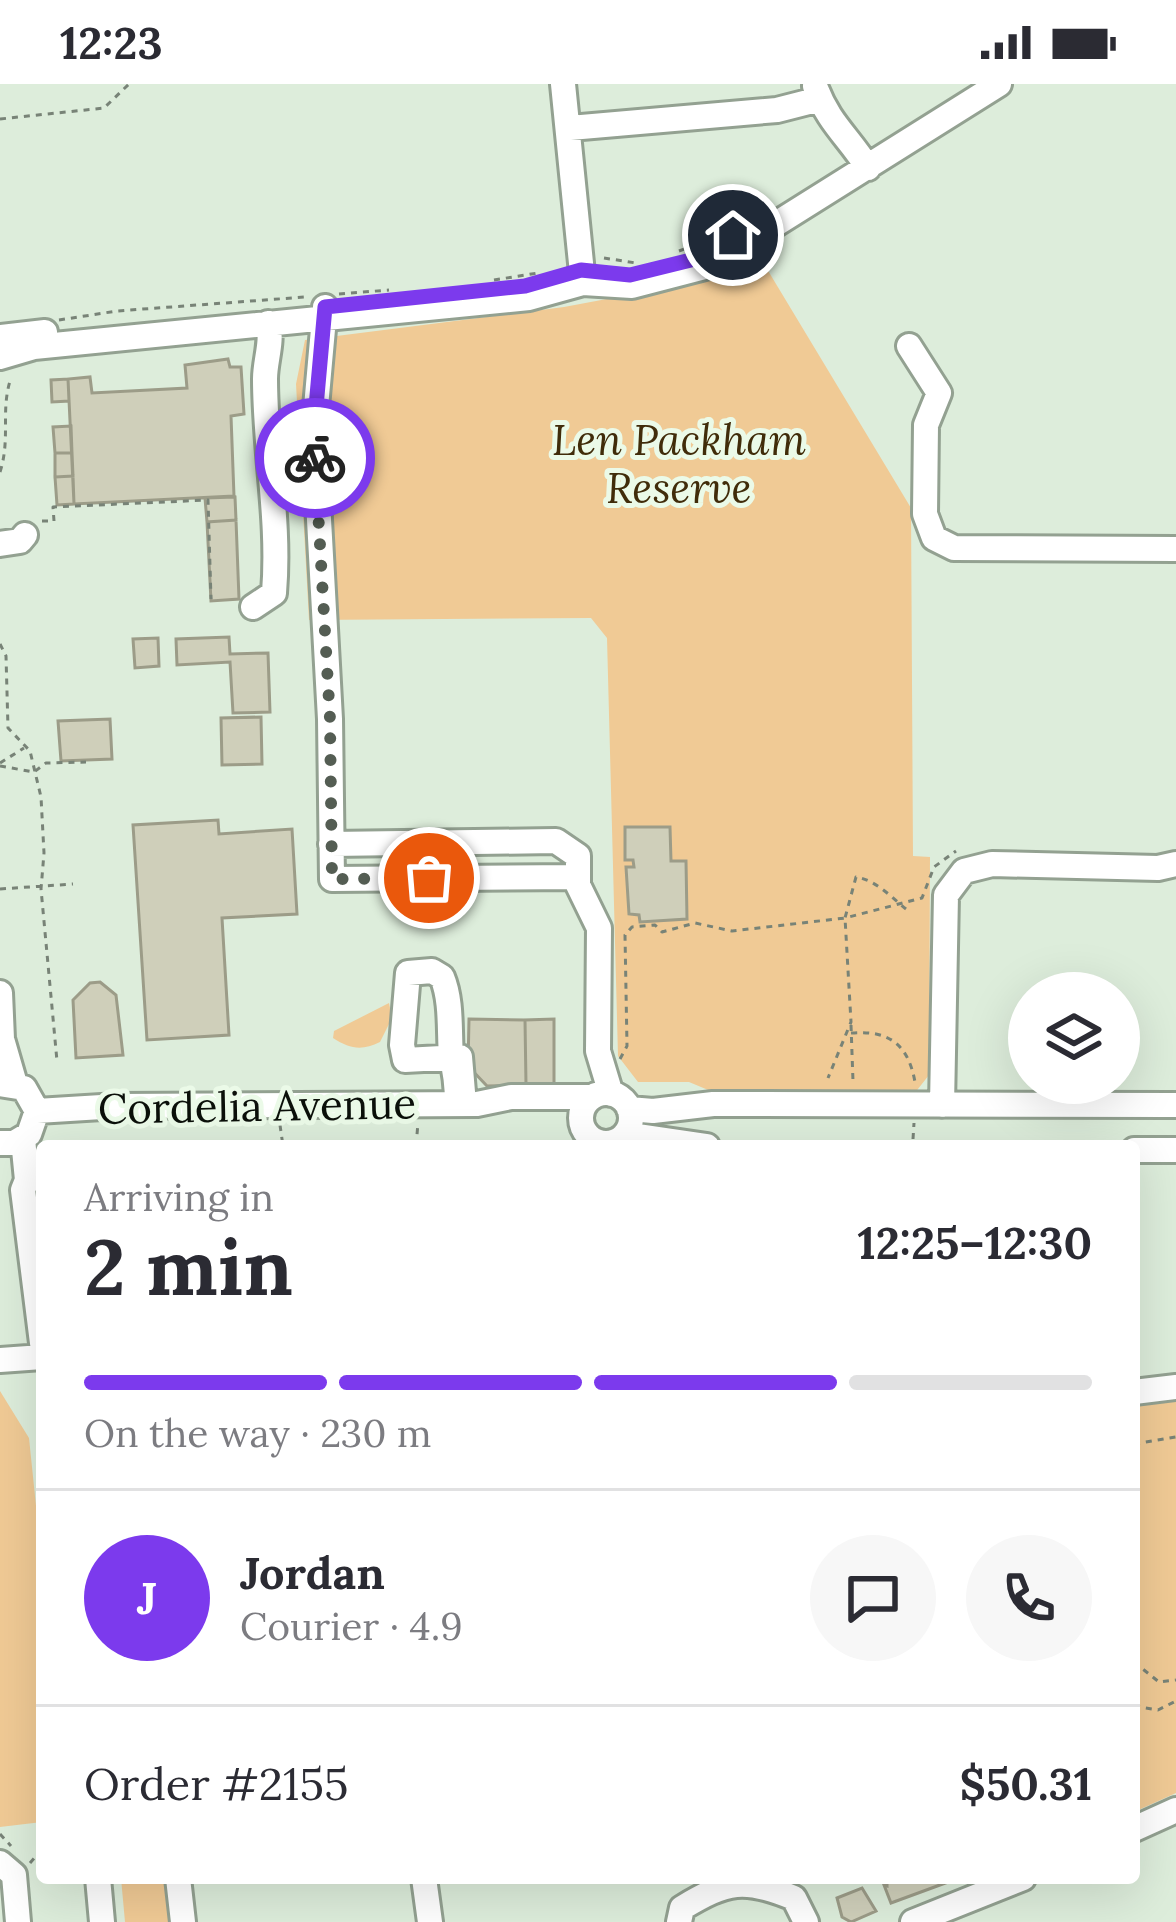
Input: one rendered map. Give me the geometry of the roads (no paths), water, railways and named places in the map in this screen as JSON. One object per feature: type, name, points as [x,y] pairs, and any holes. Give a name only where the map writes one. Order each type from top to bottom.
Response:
[{"type":"street","points":[[562,84],[582,270]]},
{"type":"street","points":[[859,166],[977,84]]},
{"type":"street","points":[[0,337],[525,286],[582,270],[630,275],[695,259],[999,84]]},
{"type":"street","points":[[570,128],[777,110],[817,92],[838,132],[837,144],[859,166]]},
{"type":"street","points":[[0,357],[34,347],[268,323],[323,304]]},
{"type":"street","points":[[323,304],[314,429],[330,719],[332,879],[578,877]]},
{"type":"street","points":[[253,607],[274,593],[278,544],[265,375],[268,323]]},
{"type":"street","points":[[909,346],[939,393],[926,425],[925,514],[934,538],[954,548],[1176,549]]},
{"type":"street","points":[[0,529],[26,536],[20,542],[0,544]]},
{"type":"street","points":[[331,844],[556,841],[578,856],[578,885],[599,928],[606,1058],[589,1059],[588,1065],[603,1121]]},
{"type":"street","points":[[942,1105],[946,895],[964,871],[992,864],[1158,868],[1176,864]]},
{"type":"street","points":[[0,992],[8,1084],[30,1094],[37,1111],[34,1127],[9,1142],[27,1180],[23,1190],[36,1295]]},
{"type":"street","points":[[451,1057],[466,1104]]},
{"type":"street","name":"Cordelia Avenue","points":[[37,1111],[118,1106],[466,1104],[511,1097],[603,1121]]},
{"type":"street","points":[[603,1121],[713,1104],[1176,1105]]},
{"type":"street","points":[[603,1121],[682,1140]]},
{"type":"street","points":[[1140,1150],[1176,1150]]},
{"type":"street","points":[[0,1360],[36,1357]]},
{"type":"street","points":[[1140,1391],[1176,1387]]},
{"type":"street","points":[[1140,1826],[1176,1810]]},
{"type":"street","points":[[11,1864],[18,1922]]},
{"type":"street","points":[[99,1884],[103,1922]]},
{"type":"street","points":[[179,1884],[184,1922]]},
{"type":"street","points":[[425,1884],[430,1922]]},
{"type":"street","points":[[680,1922],[682,1908],[720,1885],[739,1884]]},
{"type":"street","points":[[760,1884],[794,1898],[806,1922]]},
{"type":"street","points":[[913,1922],[942,1917],[1011,1884]]},
{"type":"park label","name":"Len Packham Reserve","points":[[679,464]]}]
